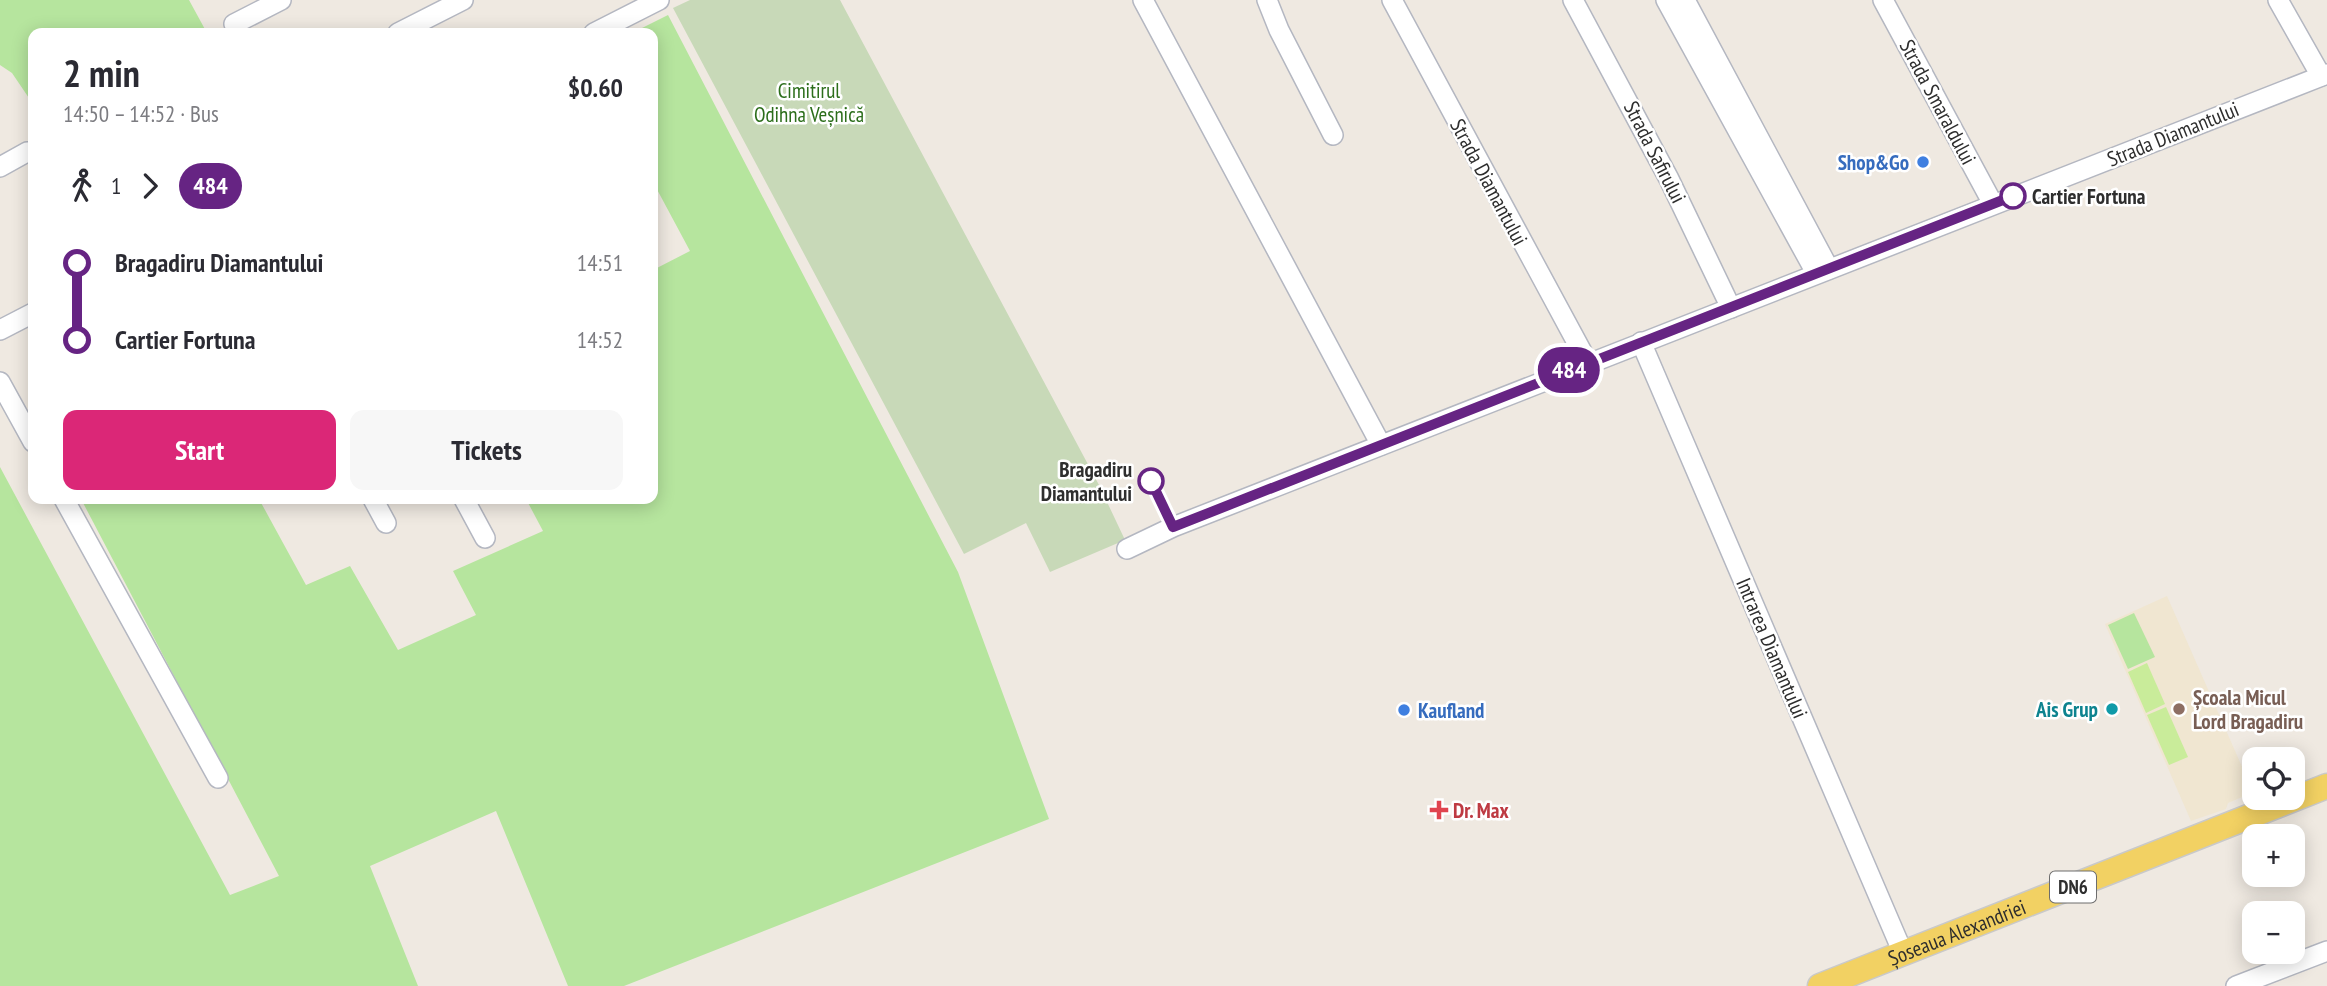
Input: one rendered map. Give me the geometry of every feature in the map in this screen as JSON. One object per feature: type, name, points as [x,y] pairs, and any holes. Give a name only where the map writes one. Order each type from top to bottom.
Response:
[{"type":"main road","name":"Șoseaua Alexandriei","points":[[1820,986],[2327,786]]},
{"type":"main road","name":"Șoseaua Alexandriei","points":[[1853,986],[2327,801]]},
{"type":"street","points":[[234,24],[281,0]]},
{"type":"street","points":[[408,28],[463,0]]},
{"type":"street","points":[[604,28],[659,0]]},
{"type":"street","points":[[1143,0],[1381,445]]},
{"type":"street","points":[[1268,0],[1279,30],[1333,135]]},
{"type":"street","name":"Strada Diamantului","points":[[1392,0],[1588,363]]},
{"type":"street","name":"Strada Safirului","points":[[1573,0],[1669,179],[1731,308]]},
{"type":"street","points":[[1666,0],[1822,271]]},
{"type":"street","points":[[1685,0],[1822,271]]},
{"type":"street","name":"Strada Smaraldului","points":[[1883,0],[1993,204]]},
{"type":"street","points":[[2278,0],[2324,75]]},
{"type":"street","name":"Strada Diamantului","points":[[1127,549],[1173,527],[2324,75]]},
{"type":"street","points":[[0,167],[28,152]]},
{"type":"street","points":[[0,330],[28,316]]},
{"type":"street","name":"Intrarea Diamantului","points":[[1641,342],[1903,953]]},
{"type":"street","points":[[0,382],[28,433]]},
{"type":"street","points":[[67,504],[218,778]]},
{"type":"street","points":[[376,504],[386,523]]},
{"type":"street","points":[[467,504],[485,538]]},
{"type":"street","points":[[2236,986],[2327,951]]},
{"type":"shaded area","name":"Școala Micul Lord Bragadiru","points":[[2167,596],[2242,767],[2242,797],[2228,803],[2226,809],[2191,821],[2105,624]]},
{"type":"green space","points":[[0,0],[189,0],[204,28],[28,28],[28,97],[12,73],[0,65]]},
{"type":"green space","name":"Cimitirul Odihna Veșnică","points":[[690,0],[840,0],[1099,485],[1125,540],[1050,572],[1026,523],[964,554],[673,8]]},
{"type":"green space","points":[[668,15],[958,572],[1049,819],[624,986],[568,986],[496,811],[370,866],[418,986],[0,986],[0,467],[230,895],[279,876],[84,504],[262,504],[306,585],[350,566],[398,650],[476,615],[453,571],[543,531],[529,504],[658,504],[658,267],[690,251],[658,191],[658,28],[642,28]]},
{"type":"green space","points":[[2134,613],[2155,657],[2128,669],[2108,625]]},
{"type":"green space","points":[[2147,663],[2165,704],[2146,713],[2128,672]]},
{"type":"green space","points":[[2166,707],[2188,757],[2169,765],[2147,715]]},
{"type":"bus line","name":"484","points":[[1151,481],[1173,527],[2013,196]]},
{"type":"place","name":"Shop&Go","points":[[1923,162]]},
{"type":"place","name":"Cartier Fortuna","points":[[2013,196]]},
{"type":"place","name":"Bragadiru Diamantului","points":[[1151,481]]},
{"type":"place","name":"Ais Grup","points":[[2112,709]]},
{"type":"place","name":"Școala Micul Lord Bragadiru","points":[[2179,709]]},
{"type":"place","name":"Kaufland","points":[[1404,710]]},
{"type":"place","name":"Dr. Max","points":[[1439,810]]}]
